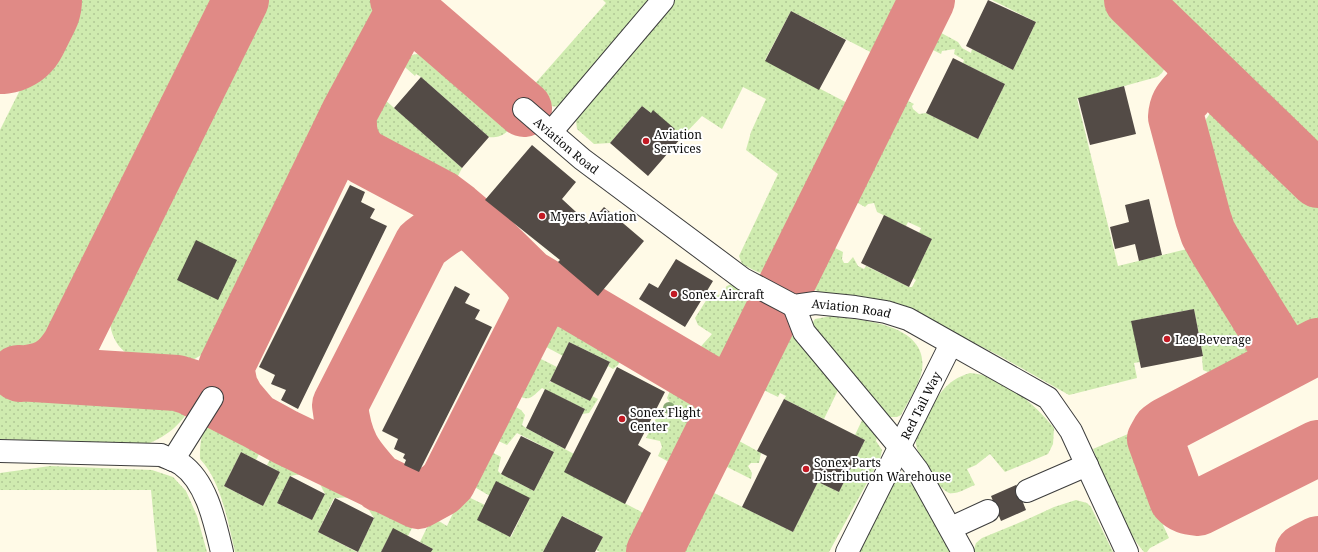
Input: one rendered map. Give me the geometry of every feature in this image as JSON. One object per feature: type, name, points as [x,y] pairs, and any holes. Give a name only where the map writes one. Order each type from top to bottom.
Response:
[{"type":"lane","points":[[551,132],[663,0]]},
{"type":"lane","name":"Aviation Road","points":[[524,109],[582,159],[743,279],[794,306],[815,303],[855,307],[886,312],[908,319],[951,344],[994,366],[1048,398],[1072,431],[1127,552]]},
{"type":"lane","points":[[794,306],[804,332],[900,446],[918,471],[963,552]]},
{"type":"lane","name":"Red Tail Way","points":[[847,552],[951,344]]},
{"type":"lane","points":[[173,460],[212,398]]},
{"type":"lane","points":[[0,451],[161,456],[182,464],[197,481],[215,523],[222,552]]},
{"type":"lane","points":[[1027,490],[1087,465]]},
{"type":"lane","points":[[951,528],[988,511]]},
{"type":"green space","points":[[65,0],[222,0],[58,331],[46,343],[27,356],[0,356],[0,130]]},
{"type":"green space","points":[[259,0],[370,0],[375,11],[377,21],[374,42],[226,337],[205,353],[181,365],[168,366],[143,361],[124,351],[113,336],[110,326],[111,302]]},
{"type":"green space","points":[[603,0],[653,0],[563,105],[554,107],[546,104],[532,94],[532,87],[606,3]]},
{"type":"green space","points":[[674,0],[909,0],[880,57],[791,11],[765,60],[855,107],[778,266],[770,273],[761,273],[742,264],[739,256],[778,174],[746,150],[751,132],[766,99],[743,87],[722,129],[702,116],[681,138],[653,111],[651,113],[642,106],[610,143],[594,144],[577,129],[576,120],[579,111]]},
{"type":"green space","points":[[992,0],[1108,0],[1165,55],[1166,63],[1164,69],[1157,77],[1077,99],[1118,266],[1191,248],[1200,251],[1264,347],[1240,362],[1230,374],[1219,377],[1216,370],[1208,372],[1203,370],[1203,356],[1194,309],[1132,321],[1140,362],[1134,363],[1137,378],[1069,395],[1000,356],[946,329],[822,293],[813,289],[808,284],[809,278],[825,243],[843,252],[842,259],[844,263],[848,263],[853,257],[858,266],[864,269],[866,266],[909,287],[912,287],[916,280],[913,278],[932,239],[919,233],[921,228],[908,222],[906,226],[877,212],[874,203],[868,204],[865,207],[847,197],[898,96],[914,104],[912,106],[913,109],[919,114],[926,113],[978,139],[1005,84],[963,63],[964,60],[954,54],[955,49],[942,51],[941,54],[923,45],[932,28],[958,42],[962,48],[971,53],[972,49],[1013,70],[1036,22]]},
{"type":"green space","points":[[1156,0],[1318,0],[1318,155]]},
{"type":"green space","points":[[417,54],[441,59],[515,122],[507,132],[501,136],[489,137],[421,77],[416,74],[415,76],[398,61],[407,56]]},
{"type":"green space","points":[[374,95],[379,95],[384,99],[462,168],[454,184],[451,185],[368,140],[365,129],[368,111]]},
{"type":"green space","points":[[1221,110],[1318,202],[1318,319],[1291,334],[1285,330],[1226,236],[1204,126],[1206,120],[1212,112]]},
{"type":"green space","points":[[731,284],[750,299],[755,307],[755,311],[730,364],[723,370],[714,370],[696,362],[697,354],[701,346],[712,334],[698,325],[695,318],[707,299],[721,294],[727,286]]},
{"type":"green space","points":[[566,308],[628,346],[618,365],[613,369],[608,366],[610,362],[569,342],[563,356],[537,342],[552,313]]},
{"type":"green space","points":[[832,316],[891,327],[905,334],[915,343],[921,355],[921,376],[901,415],[897,417],[888,417],[812,324],[815,319]]},
{"type":"green space","points":[[788,334],[798,338],[839,388],[824,419],[784,399],[786,396],[780,393],[778,397],[755,386],[780,335]]},
{"type":"green space","points":[[531,354],[557,367],[549,383],[552,382],[590,401],[592,396],[598,399],[589,413],[582,414],[585,409],[542,388],[528,398],[521,397],[511,392]]},
{"type":"green space","points":[[674,373],[698,388],[705,399],[706,405],[705,413],[678,467],[658,456],[662,447],[660,441],[646,438],[659,413],[667,415],[671,412],[671,404],[667,398],[669,393],[669,384]]},
{"type":"green space","points":[[970,373],[994,379],[1017,392],[1028,401],[1054,428],[1053,444],[1048,454],[1005,472],[990,454],[976,465],[967,469],[975,485],[958,492],[949,493],[938,484],[927,469],[918,452],[916,439],[918,432],[937,397],[954,380]]},
{"type":"green space","points":[[0,391],[195,401],[185,416],[174,428],[168,433],[145,445],[0,439]]},
{"type":"green space","points":[[507,402],[521,410],[525,415],[522,425],[574,454],[565,472],[653,518],[636,552],[600,552],[596,550],[603,537],[563,516],[543,552],[431,552],[433,549],[420,542],[432,517],[447,526],[462,494],[485,505],[478,520],[511,537],[530,498],[490,496],[466,482],[484,448],[501,457],[498,471],[501,474],[534,491],[554,452],[517,433],[507,445],[490,437]]},
{"type":"green space","points":[[222,414],[268,436],[256,460],[241,452],[224,486],[263,506],[280,472],[267,465],[279,442],[314,458],[307,473],[290,476],[277,503],[312,520],[325,494],[317,478],[325,464],[361,482],[354,497],[334,498],[318,532],[357,552],[235,552],[223,502],[213,479],[200,459],[202,438],[206,427],[210,422]]},
{"type":"green space","points":[[865,414],[878,433],[876,441],[882,450],[880,459],[829,552],[675,552],[706,489],[793,532],[818,482],[839,492],[865,440],[855,435]]},
{"type":"green space","points":[[1135,431],[1172,510],[1171,519],[1163,525],[1169,538],[1150,548],[1147,552],[1144,552],[1136,542],[1121,517],[1093,449]]},
{"type":"green space","points":[[730,436],[761,453],[759,463],[751,463],[748,466],[752,473],[751,479],[717,462]]},
{"type":"green space","points":[[50,466],[152,470],[173,477],[186,491],[197,516],[207,552],[157,552],[151,490],[0,490],[0,473]]},
{"type":"green space","points":[[904,477],[912,480],[955,552],[859,552],[895,480]]},
{"type":"green space","points":[[371,487],[420,512],[408,536],[393,529],[381,552],[358,552],[374,518],[364,502]]},
{"type":"green space","points":[[1076,500],[1087,503],[1091,507],[1113,552],[973,552],[976,543],[982,538],[1054,507]]},
{"type":"building","points":[[988,0],[1036,22],[1013,70],[966,46]]},
{"type":"building","points":[[791,11],[846,40],[819,90],[765,61]]},
{"type":"building","points":[[953,58],[1005,84],[978,139],[926,113]]},
{"type":"building","points":[[421,77],[489,137],[462,168],[394,108]]},
{"type":"building","points":[[1124,86],[1136,134],[1090,145],[1078,98]]},
{"type":"building","name":"Aviation Services","points":[[642,106],[651,113],[653,110],[675,129],[673,131],[681,138],[648,176],[610,143]]},
{"type":"building","name":"Myers Aviation","points":[[532,145],[576,182],[562,199],[589,224],[604,207],[644,241],[598,296],[558,262],[560,260],[485,200]]},
{"type":"building","points":[[350,185],[365,192],[361,202],[375,209],[370,218],[387,226],[298,409],[281,400],[286,390],[271,384],[275,375],[259,367]]},
{"type":"building","points":[[1149,199],[1162,255],[1139,261],[1135,244],[1115,249],[1110,227],[1129,222],[1125,205]]},
{"type":"building","points":[[884,215],[932,239],[909,287],[861,263]]},
{"type":"building","points":[[196,240],[237,260],[218,300],[177,280]]},
{"type":"building","name":"Sonex Aircraft","points":[[676,259],[713,281],[685,327],[639,299],[649,283],[658,288]]},
{"type":"building","points":[[455,286],[470,294],[465,303],[480,310],[475,319],[492,327],[419,472],[404,465],[406,460],[403,458],[405,454],[394,449],[398,439],[382,431]]},
{"type":"building","name":"Lee Beverage","points":[[1194,309],[1203,356],[1141,368],[1131,321]]},
{"type":"building","points":[[569,342],[610,362],[590,401],[550,381]]},
{"type":"building","name":"Sonex Flight Center","points":[[617,367],[665,392],[638,445],[651,453],[625,504],[564,472]]},
{"type":"building","points":[[545,389],[585,409],[565,449],[526,428]]},
{"type":"building","name":"Sonex Parts Distribution Warehouse","points":[[784,399],[865,440],[839,492],[818,482],[793,532],[742,507],[767,456],[757,451]]},
{"type":"building","points":[[521,436],[554,452],[534,491],[501,474]]},
{"type":"building","points":[[241,452],[280,472],[263,506],[224,486]]},
{"type":"building","points":[[290,476],[325,494],[312,520],[277,503]]},
{"type":"building","points":[[496,481],[530,498],[510,537],[477,520]]},
{"type":"building","points":[[1016,485],[1026,510],[1001,521],[991,496]]},
{"type":"building","points":[[335,498],[374,518],[358,552],[318,532]]},
{"type":"building","points":[[562,516],[603,537],[595,552],[543,552]]},
{"type":"building","points":[[393,528],[433,549],[431,552],[381,552]]},
{"type":"taxiway","points":[[20,374],[49,367],[60,358],[70,345],[241,0]]},
{"type":"taxiway","points":[[398,0],[524,109]]},
{"type":"taxiway","points":[[654,552],[927,0]]},
{"type":"taxiway","points":[[1132,0],[1318,180]]},
{"type":"taxiway","points":[[349,113],[351,138],[356,148],[364,157],[441,198],[457,210],[483,232],[529,277],[537,290],[540,299],[448,481],[440,489],[418,501],[285,437],[254,420],[237,400],[230,387],[226,367],[349,113],[406,7]]},
{"type":"taxiway","points":[[1194,60],[1194,82],[1181,101],[1176,117],[1203,218],[1208,233],[1217,249],[1287,362]]},
{"type":"taxiway","points":[[380,484],[363,465],[352,448],[344,429],[340,405],[422,244],[451,225],[464,221],[471,222]]},
{"type":"taxiway","points":[[529,277],[707,382],[724,386],[740,378]]},
{"type":"taxiway","points":[[1318,346],[1167,425],[1160,430],[1155,439],[1177,499],[1186,506],[1198,508],[1318,448]]},
{"type":"taxiway","points":[[18,373],[177,383],[190,387],[254,420]]},
{"type":"taxiway","points":[[1303,552],[1318,544]]},
{"type":"runway","points":[[0,24],[12,0]]},
{"type":"place","name":"Aviation Services","points":[[646,141]]},
{"type":"place","name":"Myers Aviation","points":[[542,216]]},
{"type":"place","name":"Sonex Aircraft","points":[[674,294]]},
{"type":"place","name":"Lee Beverage","points":[[1167,339]]},
{"type":"place","name":"Sonex Flight Center","points":[[622,419]]},
{"type":"place","name":"Sonex Parts Distribution Warehouse","points":[[806,469]]}]
